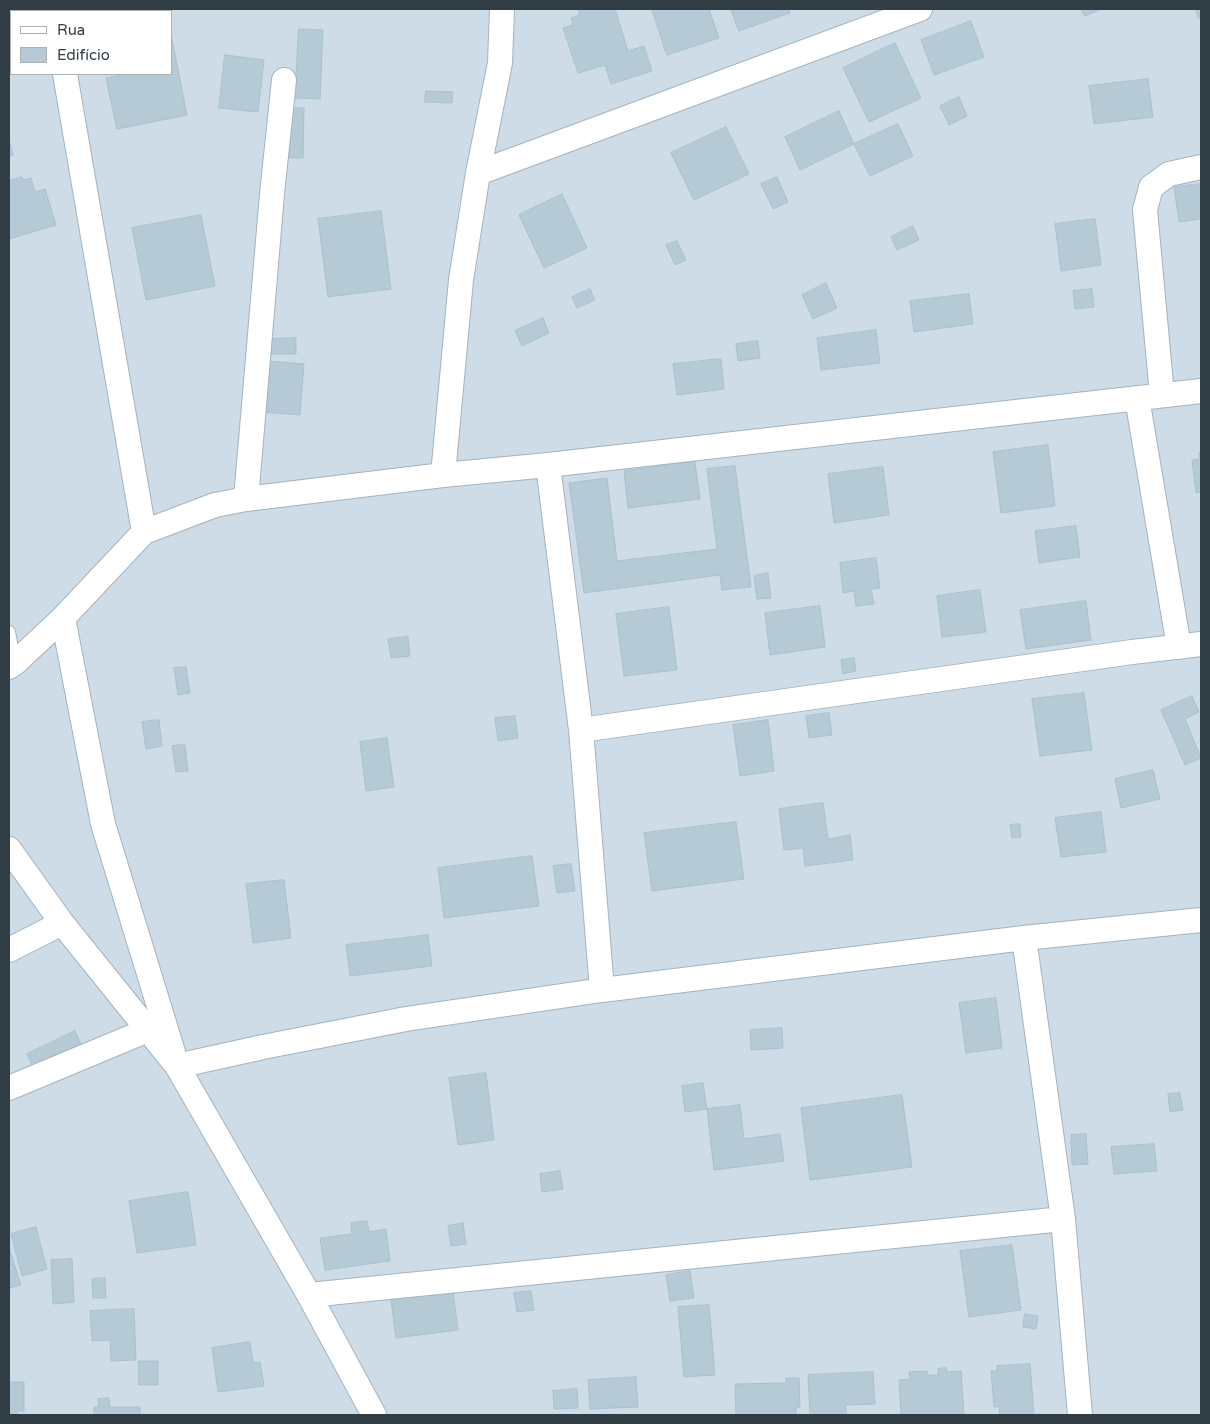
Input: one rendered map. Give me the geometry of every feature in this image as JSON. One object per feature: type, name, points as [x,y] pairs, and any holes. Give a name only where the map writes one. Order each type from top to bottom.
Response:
[{"type":"street","points":[[443,475],[461,280],[478,173],[500,63],[502,9]]},
{"type":"street","points":[[478,173],[920,9]]},
{"type":"street","points":[[65,75],[144,532]]},
{"type":"street","points":[[246,499],[272,194],[284,80]]},
{"type":"street","points":[[1162,395],[1145,210],[1150,187],[1169,174],[1201,167]]},
{"type":"street","points":[[12,665],[63,618],[144,532],[215,505],[246,499],[443,475],[548,465],[1201,391]]},
{"type":"street","points":[[581,730],[1190,645],[1137,398]]},
{"type":"street","points":[[548,465],[581,730],[602,990]]},
{"type":"street","points":[[63,618],[103,824],[177,1066]]},
{"type":"street","points":[[9,849],[62,923],[177,1066],[309,1295],[374,1415]]},
{"type":"street","points":[[177,1066],[406,1019],[602,990],[1024,938],[1201,920]]},
{"type":"street","points":[[9,950],[62,923]]},
{"type":"street","points":[[1024,938],[1062,1218],[1080,1415]]},
{"type":"street","points":[[9,1088],[148,1030]]},
{"type":"street","points":[[309,1295],[1062,1218]]},
{"type":"lane","points":[[9,632],[12,665]]},
{"type":"shaded area","points":[[9,9],[1201,9],[1201,1415],[9,1415]]},
{"type":"building","points":[[578,9],[615,9],[628,51],[644,46],[652,71],[611,84],[605,65],[578,73],[563,28],[573,25],[571,18],[580,15]]},
{"type":"building","points":[[652,9],[709,9],[719,38],[667,55]]},
{"type":"building","points":[[731,9],[788,9],[790,13],[739,31]]},
{"type":"building","points":[[1081,9],[1101,9],[1085,16]]},
{"type":"building","points":[[1196,9],[1201,9],[1201,17],[1199,18]]},
{"type":"building","points":[[971,21],[984,57],[934,75],[921,40]]},
{"type":"building","points":[[299,29],[323,30],[320,99],[295,98]]},
{"type":"building","points":[[172,39],[187,115],[117,129],[106,78],[121,75],[172,75]]},
{"type":"building","points":[[895,43],[921,98],[869,122],[843,68]]},
{"type":"building","points":[[225,55],[264,60],[258,112],[219,108]]},
{"type":"building","points":[[1148,79],[1153,117],[1094,124],[1089,86]]},
{"type":"building","points":[[426,91],[453,92],[452,103],[425,102]]},
{"type":"building","points":[[959,97],[967,116],[949,125],[940,106]]},
{"type":"building","points":[[289,108],[304,108],[303,158],[287,158]]},
{"type":"building","points":[[839,111],[854,144],[800,170],[785,137]]},
{"type":"building","points":[[898,124],[913,156],[870,176],[854,144]]},
{"type":"building","points":[[726,127],[749,174],[694,200],[671,153]]},
{"type":"building","points":[[9,140],[13,155],[9,157]]},
{"type":"building","points":[[22,177],[23,180],[31,178],[35,192],[45,189],[56,225],[9,239],[9,181]]},
{"type":"building","points":[[777,177],[788,202],[773,209],[761,184]]},
{"type":"building","points":[[1201,184],[1201,219],[1179,222],[1174,187]]},
{"type":"building","points":[[562,194],[587,248],[544,268],[519,215]]},
{"type":"building","points":[[381,211],[391,289],[328,297],[318,219]]},
{"type":"building","points":[[201,215],[215,286],[146,300],[132,228]]},
{"type":"building","points":[[1095,219],[1101,265],[1061,271],[1055,224]]},
{"type":"building","points":[[913,226],[919,240],[897,250],[891,237]]},
{"type":"building","points":[[677,241],[686,260],[675,265],[666,245]]},
{"type":"building","points":[[826,283],[837,308],[813,319],[802,295]]},
{"type":"building","points":[[590,289],[595,300],[577,308],[572,297]]},
{"type":"building","points":[[1092,289],[1094,307],[1075,309],[1073,291]]},
{"type":"building","points":[[969,294],[973,324],[914,332],[910,301]]},
{"type":"building","points":[[543,318],[549,333],[522,346],[515,331]]},
{"type":"building","points":[[876,330],[880,363],[821,370],[817,338]]},
{"type":"building","points":[[296,338],[296,354],[271,354],[271,339]]},
{"type":"building","points":[[758,341],[760,358],[738,361],[736,344]]},
{"type":"building","points":[[721,359],[724,389],[677,395],[673,364]]},
{"type":"building","points":[[267,361],[304,364],[300,415],[263,412]]},
{"type":"building","points":[[1048,445],[1055,506],[1001,513],[993,452]]},
{"type":"building","points":[[1201,452],[1201,492],[1196,493],[1192,460],[1200,459],[1199,453]]},
{"type":"building","points":[[695,462],[700,499],[628,508],[624,471]]},
{"type":"building","points":[[735,466],[751,587],[722,590],[720,575],[584,593],[569,483],[607,478],[617,561],[717,549],[707,469]]},
{"type":"building","points":[[883,467],[889,515],[834,523],[828,474]]},
{"type":"building","points":[[1076,526],[1080,557],[1039,563],[1035,531]]},
{"type":"building","points":[[876,558],[880,588],[871,589],[874,604],[856,606],[854,591],[843,593],[840,563]]},
{"type":"building","points":[[768,573],[771,598],[757,599],[754,576]]},
{"type":"building","points":[[980,590],[986,632],[942,637],[937,596]]},
{"type":"building","points":[[1086,601],[1091,640],[1026,649],[1020,610]]},
{"type":"building","points":[[820,606],[825,647],[770,655],[765,613]]},
{"type":"building","points":[[669,607],[677,670],[624,676],[616,614]]},
{"type":"building","points":[[408,637],[410,656],[391,658],[388,639]]},
{"type":"building","points":[[854,658],[856,671],[843,674],[841,660]]},
{"type":"building","points":[[186,667],[190,693],[178,695],[174,668]]},
{"type":"building","points":[[1084,693],[1092,750],[1040,756],[1032,699]]},
{"type":"building","points":[[1192,696],[1199,712],[1185,719],[1201,758],[1185,765],[1161,710]]},
{"type":"building","points":[[829,713],[832,735],[809,738],[806,716]]},
{"type":"building","points":[[515,716],[518,738],[498,741],[495,718]]},
{"type":"building","points":[[159,720],[162,746],[146,749],[142,722]]},
{"type":"building","points":[[768,720],[774,771],[740,776],[733,725]]},
{"type":"building","points":[[387,738],[394,787],[366,791],[360,742]]},
{"type":"building","points":[[185,745],[188,771],[176,772],[172,746]]},
{"type":"building","points":[[1153,770],[1160,799],[1121,808],[1115,779]]},
{"type":"building","points":[[823,803],[828,839],[850,835],[853,860],[805,866],[803,848],[784,850],[779,809]]},
{"type":"building","points":[[1101,812],[1106,852],[1061,857],[1055,818]]},
{"type":"building","points":[[736,822],[744,879],[652,891],[644,833]]},
{"type":"building","points":[[1020,824],[1021,837],[1012,838],[1010,825]]},
{"type":"building","points":[[532,856],[539,906],[444,918],[438,868]]},
{"type":"building","points":[[571,864],[575,891],[557,893],[553,866]]},
{"type":"building","points":[[284,880],[291,938],[253,943],[246,884]]},
{"type":"building","points":[[428,935],[432,966],[350,976],[346,945]]},
{"type":"building","points":[[996,998],[1002,1048],[966,1053],[959,1003]]},
{"type":"building","points":[[782,1028],[783,1048],[751,1050],[750,1030]]},
{"type":"building","points":[[75,1031],[81,1044],[33,1067],[27,1054]]},
{"type":"building","points":[[486,1073],[494,1140],[458,1145],[449,1078]]},
{"type":"building","points":[[703,1083],[707,1109],[685,1112],[682,1086]]},
{"type":"building","points":[[1180,1093],[1183,1110],[1170,1112],[1168,1094]]},
{"type":"building","points":[[902,1095],[912,1167],[810,1180],[801,1108]]},
{"type":"building","points":[[740,1105],[744,1139],[780,1134],[784,1161],[714,1170],[707,1109]]},
{"type":"building","points":[[1086,1134],[1088,1164],[1072,1165],[1071,1135]]},
{"type":"building","points":[[1154,1144],[1157,1171],[1114,1174],[1111,1147]]},
{"type":"building","points":[[560,1171],[563,1189],[542,1192],[540,1174]]},
{"type":"building","points":[[188,1192],[196,1245],[137,1253],[129,1201]]},
{"type":"building","points":[[367,1221],[369,1232],[386,1229],[390,1261],[325,1270],[320,1238],[352,1234],[351,1223]]},
{"type":"building","points":[[463,1223],[466,1244],[451,1246],[448,1226]]},
{"type":"building","points":[[36,1227],[47,1269],[22,1276],[11,1234]]},
{"type":"building","points":[[1012,1245],[1021,1310],[969,1317],[960,1251]]},
{"type":"building","points":[[9,1248],[21,1285],[9,1288]]},
{"type":"building","points":[[72,1259],[74,1302],[53,1304],[51,1260]]},
{"type":"building","points":[[690,1271],[694,1298],[670,1301],[666,1275]]},
{"type":"building","points":[[105,1278],[106,1298],[93,1298],[92,1279]]},
{"type":"building","points":[[531,1291],[534,1310],[517,1312],[514,1293]]},
{"type":"building","points":[[453,1292],[458,1330],[396,1338],[391,1300]]},
{"type":"building","points":[[709,1305],[715,1375],[684,1377],[678,1307]]},
{"type":"building","points":[[134,1309],[136,1360],[111,1361],[110,1340],[92,1341],[90,1311]]},
{"type":"building","points":[[1025,1314],[1038,1316],[1036,1329],[1023,1327]]},
{"type":"building","points":[[250,1342],[253,1363],[260,1362],[264,1386],[218,1392],[212,1348]]},
{"type":"building","points":[[139,1361],[158,1361],[158,1385],[139,1385]]},
{"type":"building","points":[[1030,1364],[1034,1415],[999,1415],[1000,1407],[994,1407],[991,1371],[997,1371],[997,1366]]},
{"type":"building","points":[[946,1368],[947,1372],[961,1371],[964,1415],[901,1415],[899,1380],[910,1379],[909,1372],[927,1371],[928,1375],[938,1375],[938,1369]]},
{"type":"building","points":[[873,1372],[875,1404],[846,1405],[846,1415],[810,1415],[808,1375]]},
{"type":"building","points":[[636,1377],[638,1407],[590,1409],[588,1380]]},
{"type":"building","points":[[786,1378],[799,1378],[800,1407],[796,1407],[796,1415],[736,1414],[735,1384],[786,1383]]},
{"type":"building","points":[[9,1382],[24,1382],[24,1411],[17,1411],[17,1415],[9,1415]]},
{"type":"building","points":[[577,1389],[578,1408],[554,1409],[553,1391]]},
{"type":"building","points":[[109,1398],[110,1407],[140,1407],[140,1415],[94,1415],[94,1407],[99,1407],[98,1399]]}]
